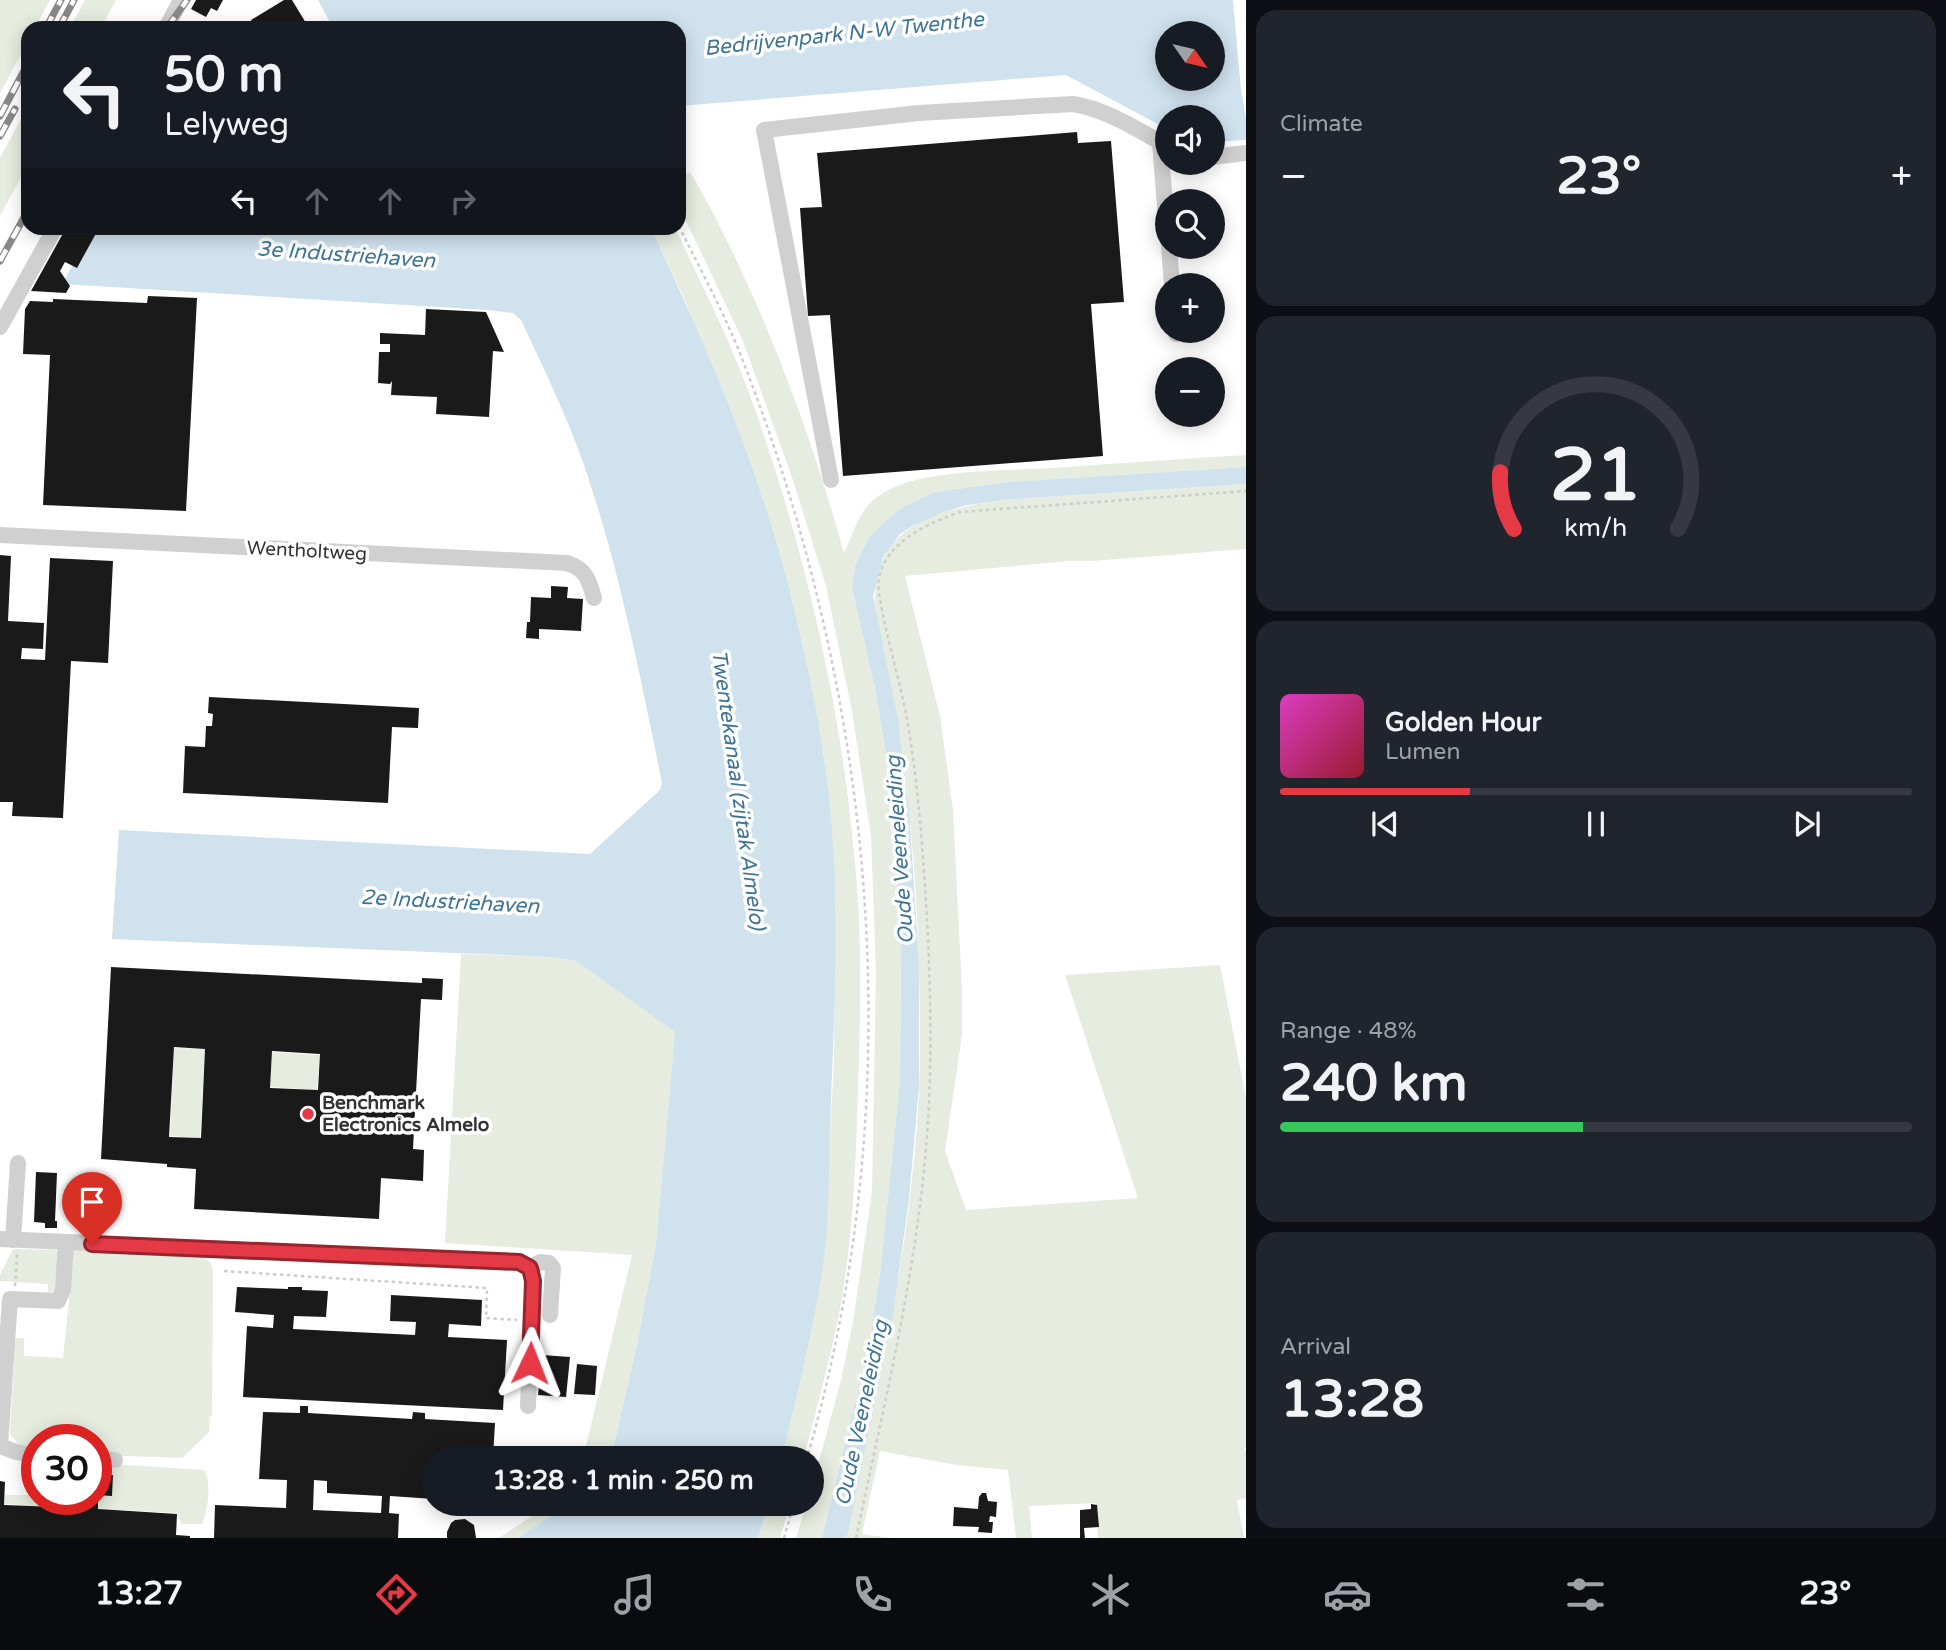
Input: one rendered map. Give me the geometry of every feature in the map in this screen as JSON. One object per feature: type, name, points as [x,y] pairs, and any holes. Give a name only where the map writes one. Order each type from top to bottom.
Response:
[{"type":"street","points":[[170,21],[181,0]]},
{"type":"street","points":[[831,480],[764,130],[919,113],[1073,104],[1095,109],[1155,140]]},
{"type":"street","points":[[1225,156],[1246,153]]},
{"type":"street","points":[[0,327],[51,235]]},
{"type":"street","name":"Wentholtweg","points":[[0,536],[567,563],[579,566],[589,580],[594,598]]},
{"type":"street","points":[[18,1163],[10,1240],[519,1262],[530,1268],[533,1281],[528,1406]]},
{"type":"street","points":[[21,1453],[0,1446],[10,1299],[58,1301],[63,1290],[66,1242]]},
{"type":"street","points":[[530,1268],[540,1262],[549,1263],[553,1268],[550,1315]]},
{"type":"street","points":[[112,1460],[116,1460]]},
{"type":"path","points":[[683,235],[736,343],[792,503],[828,640],[861,839],[868,973],[868,1041],[860,1183],[842,1315],[810,1446]]},
{"type":"path","points":[[856,1538],[904,1310],[923,1172],[930,1067],[924,861],[909,730],[887,635],[879,578],[886,562],[915,532],[960,512],[1246,491]]},
{"type":"path","points":[[10,1240],[14,1299]]},
{"type":"path","points":[[224,1271],[487,1288],[486,1318],[532,1321]]},
{"type":"path","points":[[784,1538],[790,1516]]},
{"type":"shaded area","points":[[0,0],[50,0],[39,21],[21,21],[21,54],[0,93]]},
{"type":"shaded area","points":[[85,0],[116,0],[105,21],[74,21]]},
{"type":"shaded area","points":[[21,119],[21,177],[0,216],[0,158]]},
{"type":"shaded area","points":[[690,172],[735,257],[782,366],[809,440],[844,553],[857,522],[872,501],[897,486],[917,480],[964,472],[1246,455],[1246,467],[1008,482],[935,492],[892,515],[869,537],[855,566],[852,588],[875,689],[894,817],[901,942],[900,1080],[881,1266],[869,1346],[822,1538],[796,1538],[803,1516],[824,1516],[823,1446],[853,1322],[872,1192],[876,971],[871,836],[852,711],[826,586],[793,480],[743,341],[686,221],[686,174]]},
{"type":"shaded area","points":[[654,235],[678,235],[722,328],[770,452],[789,515],[821,643],[845,773],[853,838],[860,950],[854,1190],[847,1266],[839,1312],[807,1446],[785,1446],[821,1278],[834,1065],[835,907],[830,808],[823,751],[802,644],[763,499],[684,298]]},
{"type":"shaded area","points":[[1246,484],[1246,549],[905,576],[940,716],[953,810],[962,1035],[945,1151],[966,1210],[1138,1198],[1065,975],[1220,965],[1246,1098],[1246,1498],[1237,1500],[1244,1538],[1098,1538],[1095,1503],[1029,1506],[1032,1538],[1016,1538],[1008,1470],[957,1465],[880,1451],[862,1534],[890,1538],[846,1538],[898,1282],[915,1153],[919,1087],[918,947],[911,834],[898,722],[877,625],[875,587],[878,572],[886,553],[911,527],[928,518],[964,507],[1002,500]]},
{"type":"shaded area","points":[[461,954],[551,957],[576,961],[675,1032],[656,1244],[614,1446],[586,1446],[632,1255],[445,1243]]},
{"type":"shaded area","points":[[174,1048],[205,1049],[200,1138],[170,1136]]},
{"type":"shaded area","points":[[272,1052],[320,1055],[317,1090],[270,1087]]},
{"type":"shaded area","points":[[77,1248],[197,1255],[210,1262],[213,1269],[212,1416],[209,1432],[182,1458],[112,1456],[112,1424],[21,1424],[21,1446],[10,1434],[17,1338],[24,1338],[24,1356],[63,1358],[71,1282],[70,1252]]},
{"type":"shaded area","points":[[13,1249],[56,1250],[59,1253],[56,1290],[48,1293],[48,1284],[0,1281],[0,1275]]},
{"type":"shaded area","points":[[112,1464],[204,1470],[208,1482],[208,1497],[202,1524],[181,1524],[177,1513],[112,1510]]},
{"type":"shaded area","points":[[5,1495],[21,1495],[21,1505],[4,1504]]},
{"type":"shaded area","points":[[532,1516],[551,1516],[518,1538],[499,1538]]},
{"type":"shaded area","points":[[765,1516],[787,1516],[780,1538],[758,1538]]},
{"type":"water","name":"Bedrijvenpark N-W Twenthe","points":[[318,0],[1233,0],[1246,140],[1225,141],[1225,105],[1155,105],[1155,123],[1066,75],[686,105],[686,21],[329,21]]},
{"type":"water","points":[[90,235],[654,235],[729,405],[762,496],[796,616],[814,698],[830,808],[835,887],[835,967],[826,1240],[813,1323],[785,1446],[614,1446],[656,1244],[675,1032],[576,961],[551,957],[112,939],[119,830],[590,854],[660,790],[662,783],[628,621],[583,462],[554,390],[521,320],[513,313],[62,284]]},
{"type":"water","name":"Oude Veeneleiding","points":[[1246,467],[1246,484],[1002,500],[963,506],[914,525],[900,534],[883,557],[873,596],[898,720],[909,809],[919,964],[919,1086],[909,1199],[893,1315],[848,1532],[846,1538],[822,1538],[869,1346],[881,1266],[900,1080],[901,942],[894,817],[875,689],[852,588],[855,566],[869,537],[892,515],[935,492],[1008,482]]},
{"type":"water","points":[[551,1516],[765,1516],[758,1538],[518,1538]]},
{"type":"building","points":[[196,0],[223,0],[217,11],[211,8],[206,17],[191,9]]},
{"type":"building","points":[[284,0],[292,0],[305,21],[252,21]]},
{"type":"building","points":[[1077,132],[1078,143],[1111,141],[1124,302],[1091,304],[1103,456],[843,476],[830,315],[808,316],[800,208],[822,207],[817,153]]},
{"type":"building","points":[[62,235],[95,235],[77,268],[65,262],[60,271],[70,286],[66,293],[31,291]]},
{"type":"building","points":[[148,296],[197,298],[186,511],[43,505],[50,355],[23,354],[25,309],[30,301],[53,302],[53,299],[147,303]]},
{"type":"building","points":[[426,309],[486,312],[504,352],[493,351],[489,417],[436,414],[437,397],[391,395],[392,381],[390,384],[378,383],[379,352],[390,352],[390,344],[380,344],[380,333],[425,335]]},
{"type":"building","points":[[0,555],[11,556],[8,621],[44,623],[43,649],[22,648],[21,659],[45,660],[50,558],[113,561],[108,663],[71,661],[63,818],[12,816],[13,802],[0,802]]},
{"type":"building","points":[[551,586],[568,587],[567,598],[583,599],[581,631],[539,629],[539,639],[526,638],[531,597],[551,598]]},
{"type":"building","points":[[209,697],[419,708],[418,728],[392,727],[388,803],[183,793],[185,746],[205,747],[206,726],[212,726],[213,714],[208,713]]},
{"type":"building","name":"Benchmark Electronics Almelo","points":[[111,967],[422,983],[422,978],[443,979],[442,1000],[421,999],[413,1149],[424,1150],[423,1181],[381,1178],[379,1219],[194,1209],[196,1169],[101,1159]],"holes":[[[174,1047],[205,1049],[201,1138],[169,1137]],[[272,1051],[320,1054],[318,1090],[270,1088]]]},
{"type":"building","points":[[36,1172],[57,1173],[57,1228],[45,1228],[45,1223],[34,1222]]},
{"type":"building","points":[[237,1287],[302,1287],[302,1290],[328,1291],[326,1317],[294,1316],[293,1329],[415,1335],[416,1322],[390,1321],[391,1295],[482,1300],[481,1326],[449,1324],[448,1337],[507,1340],[503,1410],[243,1397],[247,1326],[273,1328],[274,1315],[235,1312]]},
{"type":"building","points":[[542,1355],[570,1357],[566,1397],[538,1395]]},
{"type":"building","points":[[577,1364],[597,1366],[595,1395],[574,1394]]},
{"type":"building","points":[[300,1406],[308,1406],[308,1413],[412,1419],[413,1412],[425,1413],[425,1419],[495,1423],[494,1446],[422,1446],[422,1498],[390,1496],[389,1513],[399,1514],[398,1538],[214,1538],[215,1505],[286,1508],[287,1480],[259,1479],[263,1412],[300,1413]],"holes":[[[314,1480],[327,1481],[327,1493],[382,1496],[381,1513],[313,1510]]]},
{"type":"building","points":[[0,1481],[5,1482],[4,1505],[21,1506],[21,1515],[112,1515],[112,1510],[177,1514],[176,1535],[190,1536],[190,1538],[0,1538]]},
{"type":"building","points":[[982,1493],[986,1493],[988,1501],[997,1502],[996,1517],[990,1516],[989,1522],[993,1522],[992,1533],[978,1532],[979,1527],[953,1526],[954,1507],[978,1509]]},
{"type":"building","points":[[1091,1504],[1097,1505],[1099,1527],[1084,1528],[1085,1538],[1080,1538],[1080,1510],[1091,1509]]},
{"type":"building","points":[[465,1519],[474,1525],[476,1538],[447,1538],[451,1523]]},
{"type":"railway","points":[[50,21],[61,0]]},
{"type":"railway","points":[[63,21],[74,0]]},
{"type":"railway","points":[[172,21],[187,0]]},
{"type":"railway","points":[[0,116],[21,76]]},
{"type":"railway","points":[[0,136],[15,109]]},
{"type":"railway","points":[[0,261],[21,223]]},
{"type":"place","name":"Benchmark Electronics Almelo","points":[[308,1114]]},
{"type":"route","points":[[92,1244],[519,1262],[530,1268],[533,1281],[530,1363]]},
{"type":"water label","name":"3e Industriehaven","points":[[346,255]]},
{"type":"water label","name":"Twentekanaal (zijtak Almelo)","points":[[738,790]]},
{"type":"water label","name":"2e Industriehaven","points":[[450,902]]}]
